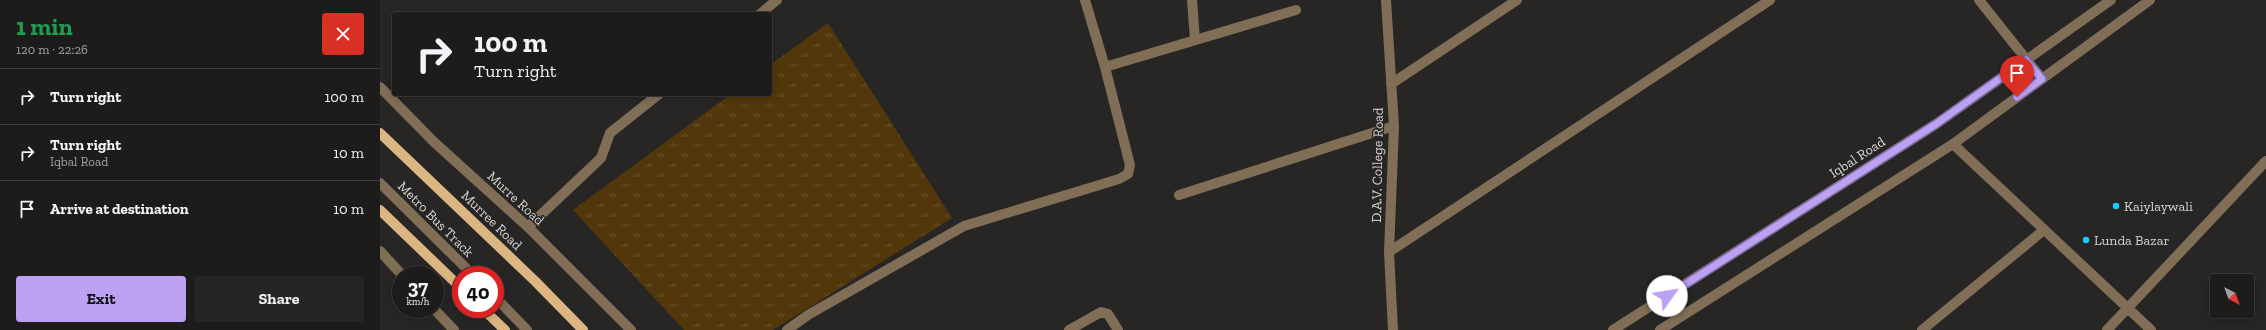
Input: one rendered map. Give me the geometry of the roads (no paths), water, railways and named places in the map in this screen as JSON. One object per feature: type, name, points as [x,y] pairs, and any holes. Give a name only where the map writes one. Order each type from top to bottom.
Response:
[{"type":"main road","name":"Murree Road","points":[[380,133],[534,280],[583,330]]},
{"type":"main road","points":[[380,210],[452,279]]},
{"type":"main road","points":[[492,318],[505,330]]},
{"type":"street","points":[[762,12],[777,0]]},
{"type":"street","points":[[787,330],[808,315],[964,226],[1120,179],[1128,174],[1130,166],[1105,67],[1085,0]]},
{"type":"street","points":[[1192,0],[1194,40]]},
{"type":"street","name":"D.A.V. College Road","points":[[1386,0],[1394,126],[1389,252],[1393,330]]},
{"type":"street","points":[[1391,84],[1517,0]]},
{"type":"street","points":[[1389,252],[1770,0]]},
{"type":"street","points":[[1979,0],[2042,79]]},
{"type":"street","name":"Iqbal Road","points":[[1614,330],[1936,124],[2110,0]]},
{"type":"street","points":[[1660,330],[1953,144],[2150,0]]},
{"type":"street","points":[[1105,67],[1296,10]]},
{"type":"street","name":"Murre Road","points":[[380,87],[434,142],[528,228],[631,330]]},
{"type":"street","points":[[528,228],[601,158],[610,133],[656,96]]},
{"type":"street","points":[[1179,195],[1394,126]]},
{"type":"street","points":[[1953,144],[2151,330]]},
{"type":"street","points":[[2107,330],[2266,161]]},
{"type":"street","name":"Metro Bus Track","points":[[380,183],[464,266]]},
{"type":"street","points":[[1922,330],[2044,230]]},
{"type":"street","points":[[380,251],[394,266]]},
{"type":"street","points":[[504,306],[527,330]]},
{"type":"street","points":[[1069,330],[1101,312],[1108,314],[1118,330]]},
{"type":"street","points":[[443,318],[454,330]]},
{"type":"place","name":"Kaiylaywali","points":[[2116,206]]},
{"type":"place","name":"Lunda Bazar","points":[[2086,240]]}]
